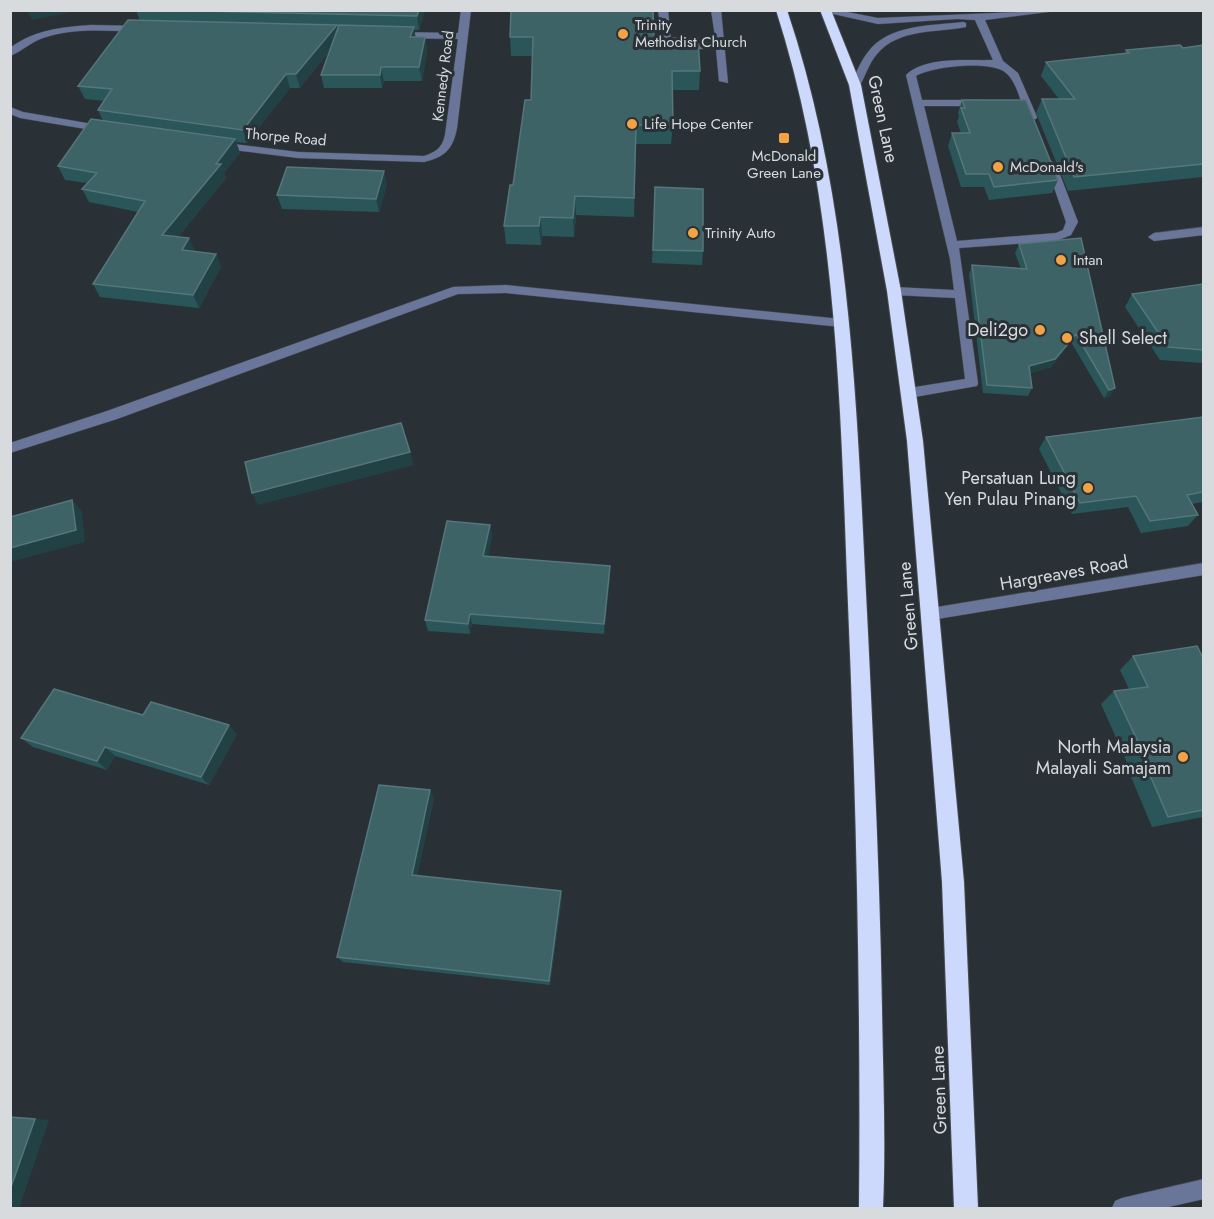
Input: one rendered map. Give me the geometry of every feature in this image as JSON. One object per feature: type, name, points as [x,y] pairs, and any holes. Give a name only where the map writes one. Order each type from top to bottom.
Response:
[{"type":"highway","points":[[781,10],[795,50],[813,118],[840,323],[850,446],[863,712],[872,1103],[871,1209]]},
{"type":"highway","name":"Green Lane","points":[[825,11],[855,85],[894,291],[909,393],[931,614],[953,882],[966,1209]]},
{"type":"street","name":"Kennedy Road","points":[[449,145],[466,10]]},
{"type":"street","points":[[663,10],[666,43],[676,46],[721,46]]},
{"type":"street","points":[[716,10],[724,81]]},
{"type":"street","points":[[825,11],[878,21],[904,21],[957,16],[980,18],[1059,10]]},
{"type":"street","points":[[980,18],[999,63],[1013,73],[1019,104],[1038,131]]},
{"type":"street","points":[[855,85],[872,53],[885,40],[904,33],[963,25],[980,18]]},
{"type":"street","points":[[10,53],[31,38],[79,29],[154,29]]},
{"type":"street","points":[[380,34],[463,36]]},
{"type":"street","points":[[10,38],[21,43]]},
{"type":"street","points":[[909,393],[972,383],[961,294],[952,245],[910,79],[915,72],[939,66],[999,63]]},
{"type":"street","points":[[916,103],[992,104]]},
{"type":"street","points":[[10,110],[20,115],[112,130]]},
{"type":"street","name":"Thorpe Road","points":[[208,144],[298,155],[424,159],[437,156],[449,145]]},
{"type":"street","points":[[952,245],[1056,237],[1062,236],[1071,229],[1070,216],[1046,152]]},
{"type":"street","points":[[1154,237],[1203,231]]},
{"type":"street","points":[[10,448],[112,415],[457,290],[506,289],[840,323]]},
{"type":"street","points":[[894,291],[961,294]]},
{"type":"street","name":"Hargreaves Road","points":[[931,614],[1203,569]]},
{"type":"street","points":[[1122,1209],[1203,1189]]},
{"type":"building","points":[[152,10],[419,10],[417,16]]},
{"type":"building","points":[[511,10],[653,10],[654,38],[698,38],[700,71],[672,71],[673,125],[636,125],[634,198],[575,196],[573,218],[540,217],[539,226],[504,226],[510,185],[513,185],[525,100],[531,100],[533,37],[510,37]]},
{"type":"building","points":[[128,20],[337,25],[296,74],[286,74],[243,130],[98,110],[112,89],[78,86]]},
{"type":"building","points":[[339,25],[414,27],[410,37],[425,37],[419,67],[381,67],[380,75],[321,75]]},
{"type":"building","points":[[1180,45],[1183,48],[1203,45],[1203,164],[1074,177],[1042,99],[1075,99],[1046,62],[1129,53],[1126,50]]},
{"type":"building","points":[[962,100],[1026,100],[1058,180],[994,187],[989,174],[966,174],[952,133],[970,133],[961,108],[965,108]]},
{"type":"building","points":[[91,119],[235,139],[216,164],[221,164],[162,235],[189,238],[182,250],[216,254],[193,295],[93,284],[145,201],[82,189],[97,173],[58,166]]},
{"type":"building","points":[[287,167],[384,171],[376,199],[277,195]]},
{"type":"building","points":[[655,187],[703,189],[703,251],[653,250]]},
{"type":"building","points":[[1081,238],[1115,388],[1109,390],[1076,334],[1055,359],[1029,366],[1032,388],[987,385],[972,265],[1027,269],[1019,244]]},
{"type":"building","points":[[1203,284],[1203,350],[1168,347],[1132,294]]},
{"type":"building","points":[[1203,417],[1203,492],[1187,495],[1198,515],[1150,521],[1136,496],[1080,503],[1046,437]]},
{"type":"building","points":[[401,423],[410,452],[252,493],[245,462]]},
{"type":"building","points":[[72,500],[76,530],[10,548],[10,517]]},
{"type":"building","points":[[447,521],[490,525],[483,556],[610,566],[604,624],[470,614],[468,624],[425,620]]},
{"type":"building","name":"North Malaysia Malayali Samajam","points":[[1197,646],[1203,658],[1203,810],[1168,817],[1146,766],[1149,765],[1114,691],[1148,687],[1133,656]]},
{"type":"building","points":[[54,689],[143,715],[151,702],[229,725],[201,777],[105,747],[97,761],[21,738]]},
{"type":"building","points":[[379,785],[430,790],[412,875],[561,891],[549,981],[337,957]]},
{"type":"building","points":[[10,1117],[35,1119],[10,1190]]},
{"type":"place","name":"Trinity Methodist Church","points":[[623,34]]},
{"type":"place","name":"Life Hope Center","points":[[632,124]]},
{"type":"place","name":"McDonald Green Lane","points":[[784,138]]},
{"type":"place","name":"McDonald's","points":[[998,167]]},
{"type":"place","name":"Trinity Auto","points":[[693,233]]},
{"type":"place","name":"Intan","points":[[1061,260]]},
{"type":"place","name":"Deli2go","points":[[1040,330]]},
{"type":"place","name":"Shell Select","points":[[1067,338]]},
{"type":"place","name":"Persatuan Lung Yen Pulau Pinang","points":[[1088,488]]},
{"type":"place","name":"North Malaysia Malayali Samajam","points":[[1183,757]]}]
